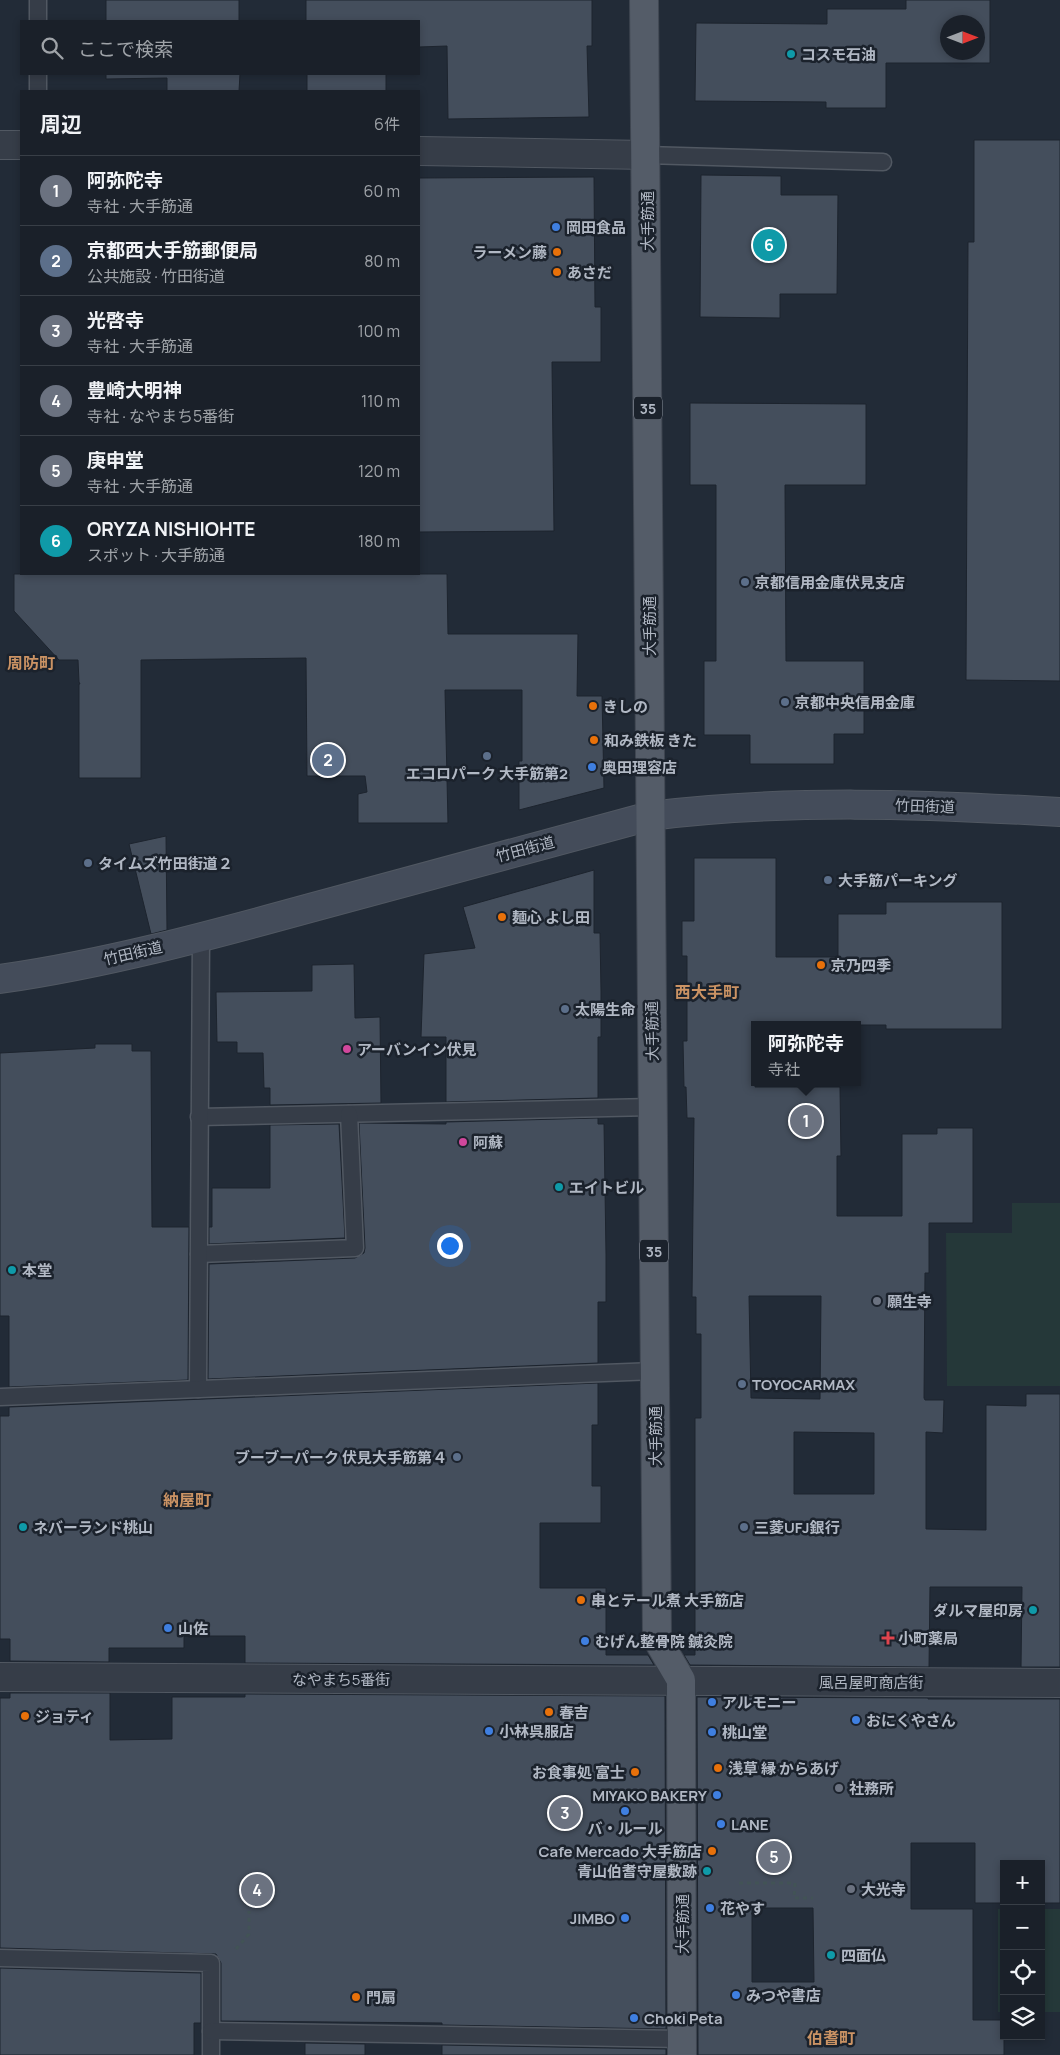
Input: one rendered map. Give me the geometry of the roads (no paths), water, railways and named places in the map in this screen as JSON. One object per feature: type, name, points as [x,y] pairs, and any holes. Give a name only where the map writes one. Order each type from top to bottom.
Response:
[{"type":"main road","name":"大手筋通","points":[[644,0],[657,1639],[681,1680],[682,2047]]},
{"type":"main road","name":"竹田街道","points":[[0,979],[119,957],[201,938],[650,816],[710,808],[827,805],[897,805],[1060,812]]},
{"type":"street","points":[[0,145],[20,145]]},
{"type":"street","points":[[420,151],[646,154]]},
{"type":"street","name":"なやまち5番街","points":[[0,1677],[681,1680]]},
{"type":"street","name":"風呂屋町商店街","points":[[681,1680],[1060,1684]]},
{"type":"lane","points":[[38,0],[38,20]]},
{"type":"lane","points":[[38,75],[38,90]]},
{"type":"lane","points":[[646,154],[883,162]]},
{"type":"lane","points":[[198,1389],[201,938]]},
{"type":"lane","points":[[199,1117],[652,1107]]},
{"type":"lane","points":[[199,1254],[355,1248],[349,1114]]},
{"type":"lane","points":[[0,1397],[655,1371]]},
{"type":"lane","points":[[0,1958],[211,1963],[211,2055]]},
{"type":"lane","points":[[211,2031],[682,2047]]},
{"type":"place","name":"コスモ石油","points":[[791,54]]},
{"type":"place","name":"岡田食品","points":[[556,227]]},
{"type":"place","name":"ORYZA NISHIOHTE","points":[[769,245]]},
{"type":"place","name":"ラーメン藤","points":[[557,252]]},
{"type":"place","name":"あさだ","points":[[557,272]]},
{"type":"place","name":"京都信用金庫伏見支店","points":[[745,582]]},
{"type":"place","name":"京都中央信用金庫","points":[[785,702]]},
{"type":"place","name":"きしの","points":[[593,706]]},
{"type":"place","name":"和み鉄板 きた","points":[[594,740]]},
{"type":"place","name":"エコロパーク 大手筋第2","points":[[487,756]]},
{"type":"place","name":"京都西大手筋郵便局","points":[[328,760]]},
{"type":"place","name":"奥田理容店","points":[[592,767]]},
{"type":"place","name":"タイムズ竹田街道２","points":[[88,863]]},
{"type":"place","name":"大手筋パーキング","points":[[828,880]]},
{"type":"place","name":"麺心 よし田","points":[[502,917]]},
{"type":"place","name":"京乃四季","points":[[821,965]]},
{"type":"place","name":"太陽生命","points":[[565,1009]]},
{"type":"place","name":"アーバンイン伏見","points":[[347,1049]]},
{"type":"place","name":"阿弥陀寺","points":[[806,1121]]},
{"type":"place","name":"阿蘇","points":[[463,1142]]},
{"type":"place","name":"エイトビル","points":[[559,1187]]},
{"type":"place","name":"本堂","points":[[12,1270]]},
{"type":"place","name":"願生寺","points":[[877,1301]]},
{"type":"place","name":"TOYOCARMAX","points":[[742,1384]]},
{"type":"place","name":"ブーブーパーク 伏見大手筋第４","points":[[457,1457]]},
{"type":"place","name":"ネバーランド桃山","points":[[23,1527]]},
{"type":"place","name":"三菱UFJ銀行","points":[[744,1527]]},
{"type":"place","name":"串とテール煮 大手筋店","points":[[581,1600]]},
{"type":"place","name":"ダルマ屋印房","points":[[1033,1610]]},
{"type":"place","name":"山佐","points":[[168,1628]]},
{"type":"place","name":"小町薬局","points":[[888,1638]]},
{"type":"place","name":"むげん整骨院 鍼灸院","points":[[585,1641]]},
{"type":"place","name":"アルモニー","points":[[712,1702]]},
{"type":"place","name":"春吉","points":[[549,1712]]},
{"type":"place","name":"ジョティ","points":[[25,1716]]},
{"type":"place","name":"おにくやさん","points":[[856,1720]]},
{"type":"place","name":"小林呉服店","points":[[489,1731]]},
{"type":"place","name":"桃山堂","points":[[712,1732]]},
{"type":"place","name":"浅草 縁 からあげ","points":[[718,1768]]},
{"type":"place","name":"お食事処 富士","points":[[635,1772]]},
{"type":"place","name":"社務所","points":[[839,1788]]},
{"type":"place","name":"MIYAKO BAKERY","points":[[717,1795]]},
{"type":"place","name":"バ・ルール","points":[[625,1811]]},
{"type":"place","name":"光啓寺","points":[[565,1813]]},
{"type":"place","name":"LANE","points":[[721,1824]]},
{"type":"place","name":"Cafe Mercado 大手筋店","points":[[712,1851]]},
{"type":"place","name":"庚申堂","points":[[774,1857]]},
{"type":"place","name":"青山伯耆守屋敷跡","points":[[707,1871]]},
{"type":"place","name":"大光寺","points":[[851,1889]]},
{"type":"place","name":"豊崎大明神","points":[[257,1890]]},
{"type":"place","name":"花やす","points":[[710,1908]]},
{"type":"place","name":"JIMBO","points":[[625,1918]]},
{"type":"place","name":"四面仏","points":[[831,1955]]},
{"type":"place","name":"みつや書店","points":[[736,1995]]},
{"type":"place","name":"門扇","points":[[356,1997]]},
{"type":"place","name":"Choki Peta","points":[[634,2018]]},
{"type":"district","name":"周防町","points":[[31,663]]},
{"type":"district","name":"西大手町","points":[[707,992]]},
{"type":"district","name":"納屋町","points":[[187,1500]]},
{"type":"district","name":"伯耆町","points":[[831,2038]]}]
